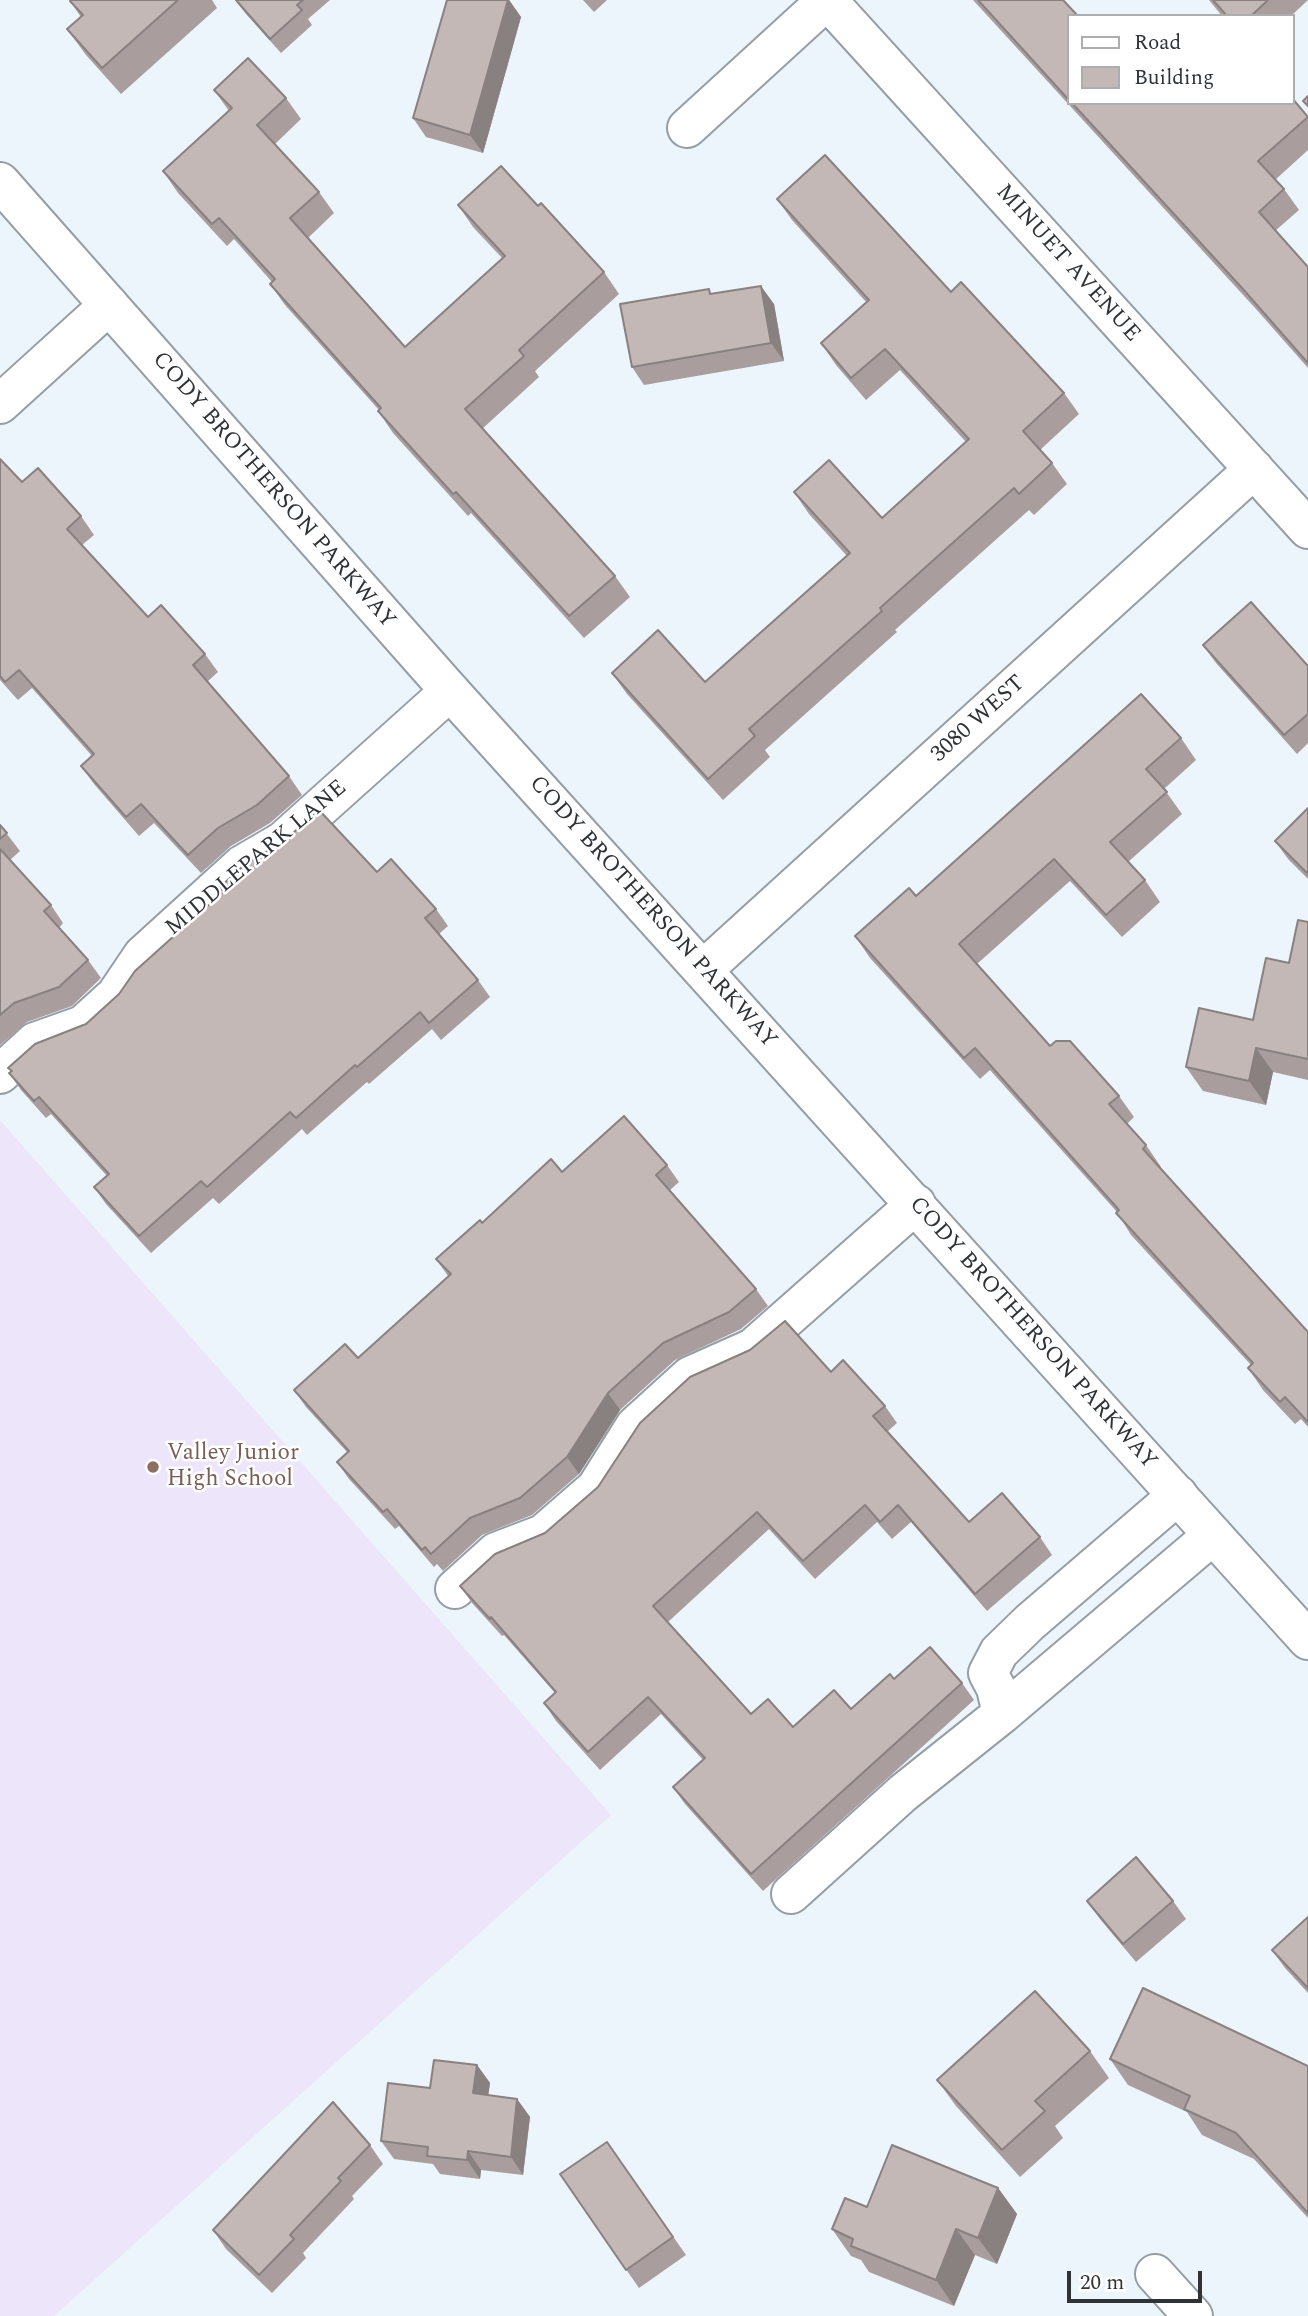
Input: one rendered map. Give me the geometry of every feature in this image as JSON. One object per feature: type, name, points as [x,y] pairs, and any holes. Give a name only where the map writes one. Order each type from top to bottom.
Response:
[{"type":"street","points":[[687,128],[827,0]]},
{"type":"street","name":"MINUET AVENUE","points":[[827,0],[1308,529]]},
{"type":"street","name":"CODY BROTHERSON PARKWAY","points":[[0,182],[450,691],[1308,1640]]},
{"type":"street","points":[[0,404],[109,305]]},
{"type":"street","name":"3080 WEST","points":[[703,970],[1254,469]]},
{"type":"street","name":"MIDDLEPARK LANE","points":[[0,1074],[35,1042],[83,1025],[116,995],[143,955],[242,865],[283,841],[450,691]]},
{"type":"street","points":[[455,1589],[496,1552],[543,1534],[596,1488],[635,1426],[691,1376],[753,1348],[916,1204]]},
{"type":"street","points":[[1002,1714],[996,1688],[988,1672],[999,1652],[1178,1496]]},
{"type":"street","points":[[791,1894],[904,1793],[1002,1714],[1213,1535]]},
{"type":"street","points":[[1155,2274],[1193,2316]]},
{"type":"shaded area","name":"Valley Junior High School","points":[[0,1120],[611,1815],[54,2316],[0,2316]]},
{"type":"building","points":[[71,0],[178,0],[102,68],[67,29],[83,15]]},
{"type":"building","points":[[236,0],[303,0],[297,5],[302,10],[270,39]]},
{"type":"building","points":[[447,0],[508,0],[470,135],[413,118]]},
{"type":"building","points":[[978,0],[1063,0],[1076,14],[1066,14],[1066,97]]},
{"type":"building","points":[[1213,0],[1268,0],[1253,14],[1225,14]]},
{"type":"building","points":[[248,58],[286,98],[257,125],[319,192],[290,218],[405,347],[505,256],[458,205],[501,166],[538,206],[541,203],[604,272],[519,350],[524,356],[465,409],[615,576],[569,616],[378,411],[381,408],[270,284],[275,279],[219,218],[212,224],[163,171],[232,108],[214,90]]},
{"type":"building","points":[[1294,100],[1308,117],[1258,161],[1284,189],[1259,212],[1308,267],[1308,363],[1074,105],[1294,105]]},
{"type":"building","points":[[825,155],[951,292],[961,282],[1064,393],[1023,431],[1052,463],[1019,494],[1014,488],[880,608],[882,611],[749,729],[755,736],[708,779],[612,673],[658,630],[705,682],[850,553],[794,492],[829,460],[882,518],[969,439],[885,349],[851,378],[821,343],[869,300],[777,199]]},
{"type":"building","points":[[761,286],[771,343],[632,367],[620,304],[709,289],[710,294]]},
{"type":"building","points":[[0,459],[22,482],[38,468],[81,516],[67,529],[148,617],[161,605],[205,654],[193,665],[289,776],[257,805],[218,828],[188,855],[141,804],[126,817],[81,766],[94,754],[19,670],[5,682],[0,676]]},
{"type":"building","points":[[1251,602],[1308,666],[1308,714],[1284,735],[1203,645]]},
{"type":"building","points":[[1141,694],[1181,738],[1146,769],[1167,792],[1110,842],[1145,880],[1106,915],[1054,859],[959,944],[1050,1046],[1056,1041],[1070,1041],[1119,1096],[1109,1104],[1146,1145],[1143,1149],[1308,1332],[1308,1422],[1285,1397],[1280,1402],[1248,1368],[1253,1363],[1116,1213],[1119,1210],[975,1048],[964,1058],[855,936],[909,888],[916,896]]},
{"type":"building","points":[[1308,808],[1308,874],[1275,841]]},
{"type":"building","points":[[319,810],[377,872],[391,859],[436,909],[425,918],[478,980],[429,1023],[420,1012],[296,1118],[290,1112],[207,1187],[201,1181],[139,1236],[94,1187],[109,1174],[39,1097],[34,1101],[9,1073],[12,1071],[8,1068],[35,1044],[86,1024],[119,994],[135,971],[223,892],[219,888],[243,866],[285,840]]},
{"type":"building","points":[[0,825],[7,833],[0,839]]},
{"type":"building","points":[[0,849],[51,905],[44,911],[88,960],[59,987],[14,1003],[0,1015]]},
{"type":"building","points":[[1298,920],[1308,922],[1308,1059],[1256,1048],[1249,1081],[1186,1067],[1199,1008],[1253,1020],[1266,958],[1289,963]]},
{"type":"building","points":[[624,1116],[667,1165],[656,1175],[756,1289],[729,1312],[663,1343],[608,1393],[567,1457],[520,1498],[470,1518],[431,1554],[425,1547],[422,1550],[387,1509],[383,1512],[337,1462],[349,1451],[294,1390],[345,1344],[358,1358],[451,1274],[436,1259],[480,1220],[482,1223],[551,1159],[562,1172]]},
{"type":"building","points":[[785,1321],[831,1372],[843,1360],[885,1406],[873,1416],[969,1522],[1002,1493],[1040,1537],[975,1594],[898,1505],[880,1522],[865,1505],[803,1561],[757,1512],[653,1606],[751,1714],[768,1699],[793,1727],[834,1690],[851,1709],[890,1674],[894,1679],[930,1647],[962,1683],[751,1874],[673,1787],[705,1758],[648,1697],[588,1752],[544,1703],[556,1692],[491,1617],[490,1619],[460,1586],[495,1554],[545,1533],[598,1487],[640,1423],[690,1377],[750,1350]]},
{"type":"building","points":[[1136,1857],[1173,1901],[1123,1944],[1087,1901]]},
{"type":"building","points":[[1308,1917],[1308,1988],[1272,1950]]},
{"type":"building","points":[[1143,1988],[1308,2066],[1308,2213],[1236,2133],[1184,2109],[1190,2096],[1110,2059]]},
{"type":"building","points":[[1035,1991],[1090,2051],[1035,2101],[1045,2111],[1002,2150],[937,2080]]},
{"type":"building","points":[[434,2060],[477,2065],[473,2093],[517,2099],[511,2157],[468,2151],[467,2160],[427,2156],[428,2147],[381,2141],[388,2083],[430,2088]]},
{"type":"building","points":[[333,2102],[370,2145],[338,2178],[341,2181],[290,2235],[294,2239],[259,2275],[213,2230]]},
{"type":"building","points":[[607,2142],[673,2237],[626,2270],[560,2174]]},
{"type":"building","points":[[892,2145],[998,2188],[978,2238],[956,2229],[936,2280],[851,2246],[853,2239],[832,2229],[845,2198],[867,2207]]},
{"type":"place","name":"Valley Junior High School","points":[[153,1467]]}]
